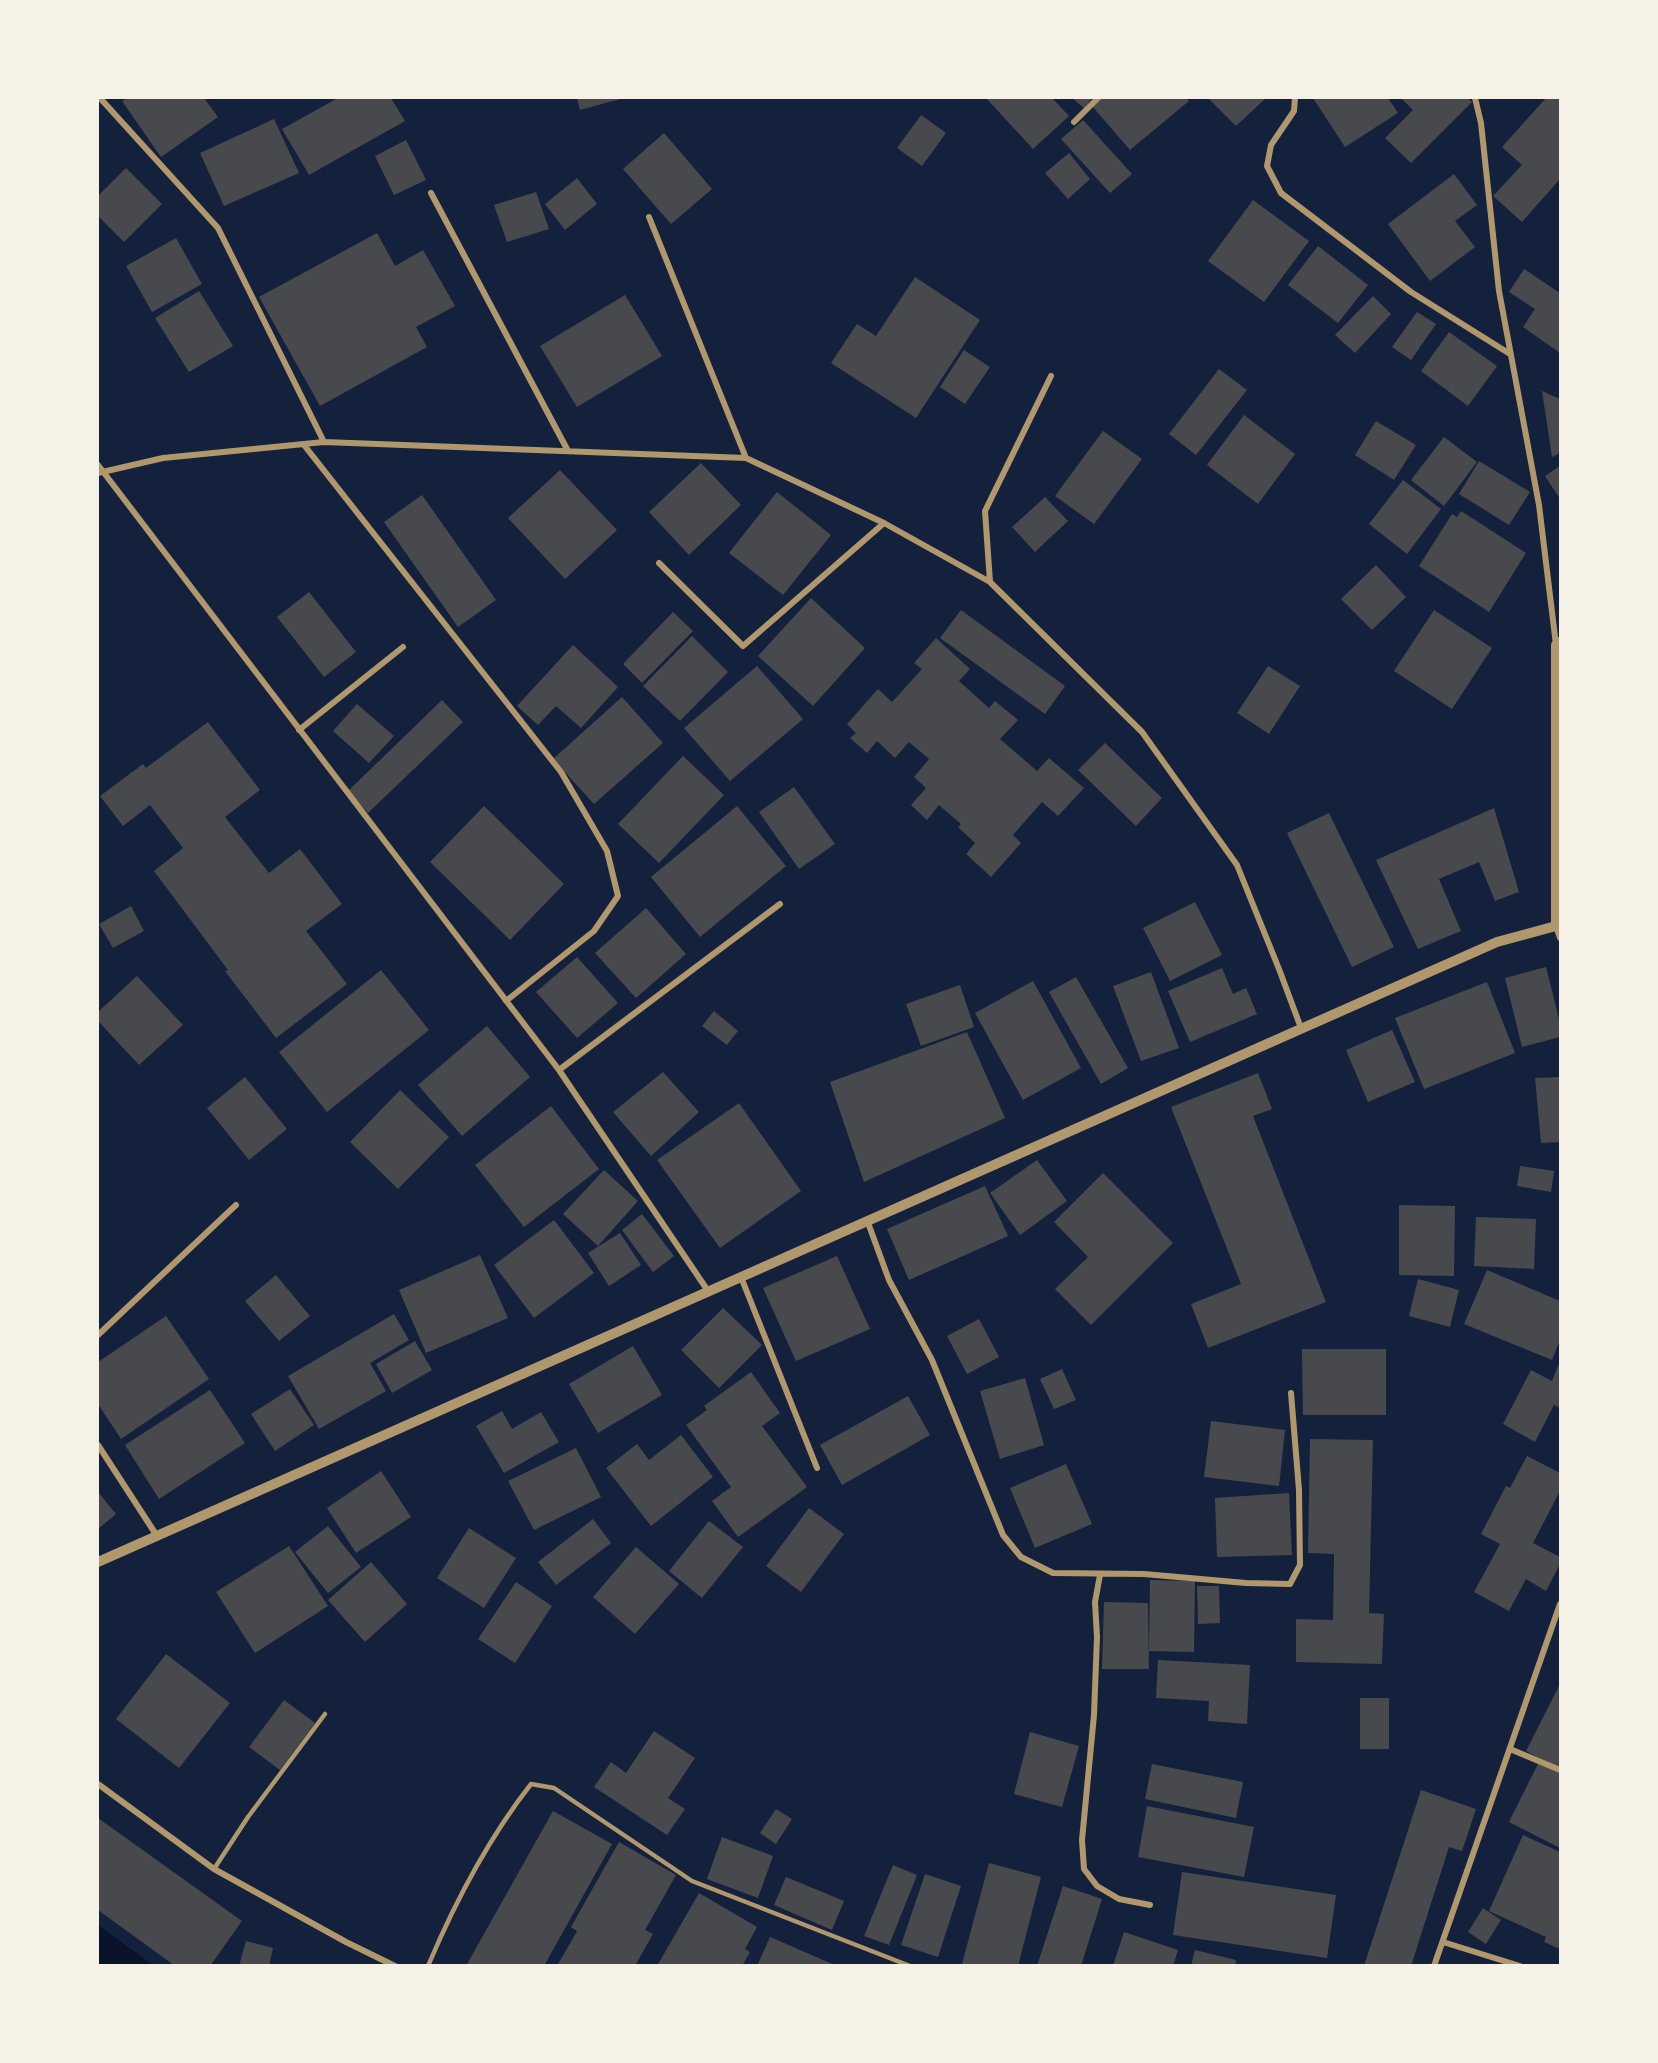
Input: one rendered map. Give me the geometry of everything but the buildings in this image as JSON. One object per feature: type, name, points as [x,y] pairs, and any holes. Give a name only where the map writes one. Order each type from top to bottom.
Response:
[{"type":"street","points":[[100,98],[218,228],[324,442]]},
{"type":"street","points":[[1074,123],[1098,98]]},
{"type":"street","points":[[1295,98],[1294,111],[1271,145],[1267,166],[1281,193],[1411,292],[1510,354]]},
{"type":"street","points":[[1475,98],[1481,123],[1499,291],[1539,505],[1558,644],[1557,926],[1560,938]]},
{"type":"street","points":[[431,193],[568,451]]},
{"type":"street","points":[[649,218],[746,458]]},
{"type":"street","points":[[990,582],[985,511],[1051,376]]},
{"type":"street","points":[[100,472],[163,458],[324,442],[746,458],[884,523],[990,582],[1142,732],[1236,865],[1301,1028]]},
{"type":"street","points":[[304,445],[561,772],[607,851],[618,896],[594,931],[506,1001]]},
{"type":"street","points":[[98,465],[100,472],[559,1070],[708,1291]]},
{"type":"street","points":[[659,563],[743,646],[884,523]]},
{"type":"street","points":[[299,730],[403,647]]},
{"type":"street","points":[[559,1070],[780,904]]},
{"type":"street","points":[[98,1562],[867,1219],[1497,942],[1557,926]]},
{"type":"street","points":[[98,1335],[236,1205]]},
{"type":"street","points":[[867,1219],[890,1280],[932,1360],[1003,1535],[1021,1557],[1053,1573],[1144,1574],[1246,1583],[1290,1584],[1300,1565],[1299,1490],[1291,1393]]},
{"type":"street","points":[[741,1277],[817,1468]]},
{"type":"street","points":[[98,1445],[157,1536]]},
{"type":"street","points":[[1100,1575],[1095,1602],[1094,1715],[1082,1840],[1084,1869],[1097,1886],[1119,1899],[1150,1905]]},
{"type":"street","points":[[1434,1965],[1560,1604]]},
{"type":"street","points":[[1510,1749],[1560,1770]]},
{"type":"street","points":[[98,1784],[214,1869],[346,1942],[395,1965]]},
{"type":"street","points":[[1443,1942],[1520,1965]]},
{"type":"lane","points":[[214,1869],[248,1817],[325,1714]]},
{"type":"lane","points":[[428,1965],[445,1925],[473,1872],[510,1810],[531,1784],[554,1788],[692,1881],[910,1965]]},
{"type":"water","points":[[98,1925],[153,1965],[98,1965]]}]
